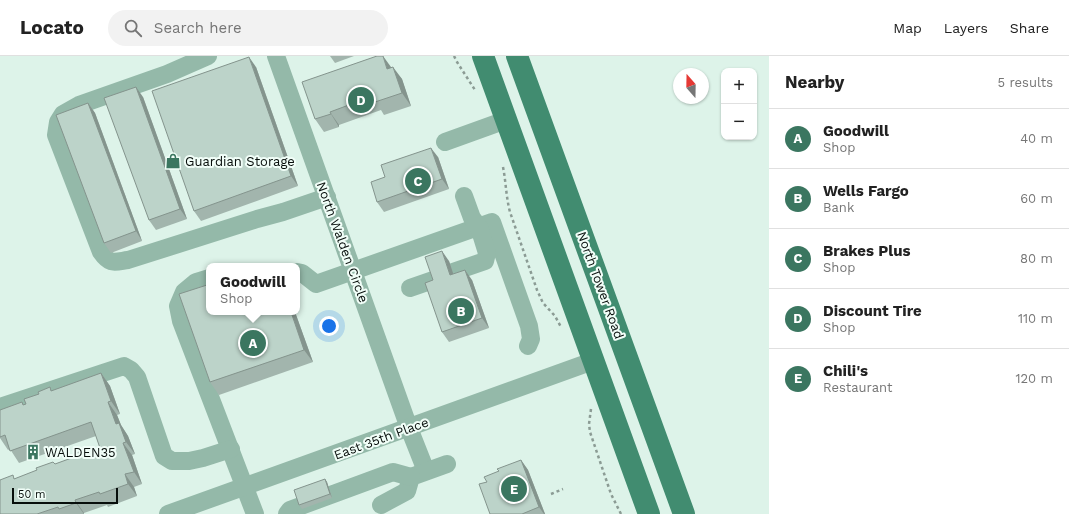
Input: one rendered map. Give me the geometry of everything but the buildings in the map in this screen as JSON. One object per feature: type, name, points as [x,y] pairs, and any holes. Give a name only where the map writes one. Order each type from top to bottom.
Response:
[{"type":"main road","points":[[483,56],[649,514]]},
{"type":"main road","name":"North Tower Road","points":[[517,56],[684,514]]},
{"type":"street","points":[[208,56],[167,74],[79,105],[64,114],[58,122],[56,135],[102,252],[107,260],[113,262],[128,260],[327,197]]},
{"type":"street","name":"North Walden Circle","points":[[276,56],[409,428],[419,474]]},
{"type":"street","points":[[445,142],[506,120]]},
{"type":"street","points":[[453,272],[485,261],[487,253],[479,227],[472,218],[464,196]]},
{"type":"street","points":[[300,273],[316,284],[492,222],[529,326],[531,339],[528,346]]},
{"type":"street","points":[[206,279],[196,282],[184,292],[178,306],[181,321],[231,449],[254,514]]},
{"type":"street","points":[[410,288],[436,279]]},
{"type":"street","name":"East 35th Place","points":[[168,514],[593,361]]},
{"type":"street","points":[[0,407],[124,366],[131,370],[137,377],[164,456],[172,461],[189,461],[231,449]]},
{"type":"street","points":[[282,514],[282,510],[288,503],[377,470],[386,469],[393,472],[419,474],[447,464]]},
{"type":"street","points":[[287,514],[290,510],[393,472]]},
{"type":"street","points":[[381,505],[406,491],[419,474]]},
{"type":"path","points":[[454,56],[476,92]]},
{"type":"path","points":[[501,161],[510,212],[537,290],[543,303],[555,316],[564,332]]},
{"type":"path","points":[[591,407],[589,424],[590,432],[611,494],[621,514]]},
{"type":"path","points":[[551,494],[563,489]]},
{"type":"place","name":"Discount Tire","points":[[361,100]]},
{"type":"place","name":"Guardian Storage","points":[[173,161]]},
{"type":"place","name":"Brakes Plus","points":[[418,181]]},
{"type":"place","name":"Wells Fargo","points":[[461,311]]},
{"type":"place","name":"Goodwill","points":[[253,343]]},
{"type":"place","name":"WALDEN35","points":[[33,452]]},
{"type":"place","name":"Chili's","points":[[514,489]]}]
